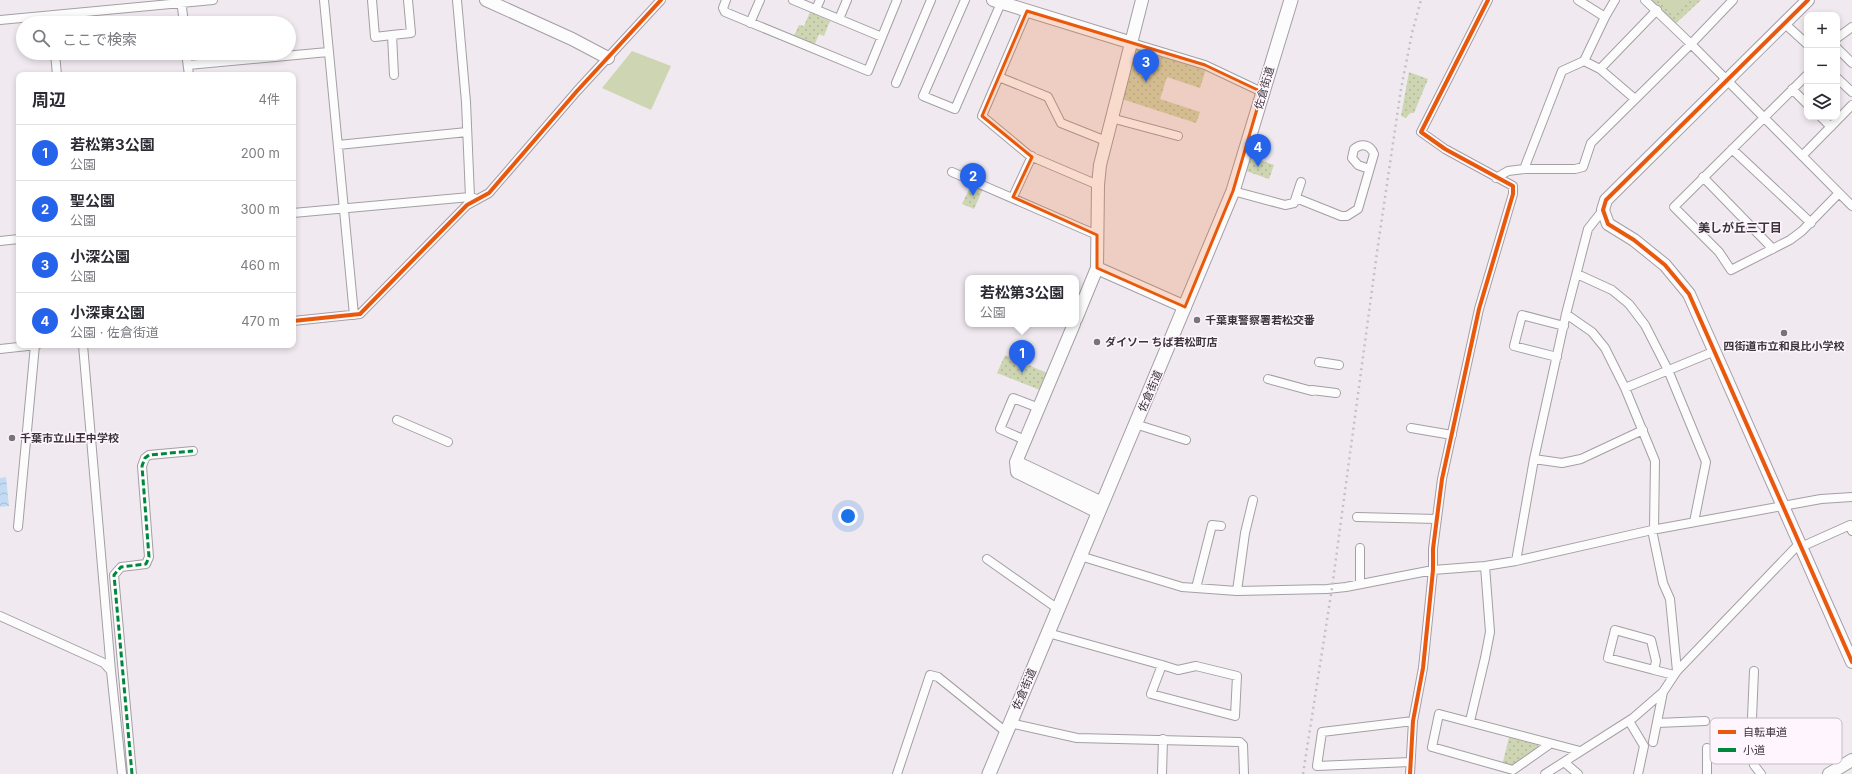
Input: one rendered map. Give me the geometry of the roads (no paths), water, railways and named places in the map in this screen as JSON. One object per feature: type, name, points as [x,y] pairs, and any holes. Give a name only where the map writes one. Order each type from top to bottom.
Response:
[{"type":"main road","name":"佐倉街道","points":[[989,774],[1233,191],[1291,0]]},
{"type":"street","points":[[74,16],[182,2],[213,0]]},
{"type":"street","points":[[324,0],[354,315]]},
{"type":"street","points":[[372,0],[375,36],[411,33],[408,0]]},
{"type":"street","points":[[457,0],[467,132],[470,197]]},
{"type":"street","points":[[486,0],[572,39],[608,58]]},
{"type":"street","points":[[296,321],[360,314],[466,205],[489,193],[577,91],[661,0]]},
{"type":"street","points":[[726,0],[723,8],[725,12],[868,71],[897,0]]},
{"type":"street","points":[[750,23],[760,0]]},
{"type":"street","points":[[793,0],[882,37]]},
{"type":"street","points":[[816,10],[820,0]]},
{"type":"street","points":[[839,19],[847,0]]},
{"type":"street","points":[[896,83],[931,0]]},
{"type":"street","points":[[965,0],[924,96],[955,109],[997,1],[1204,65],[1262,92]]},
{"type":"street","points":[[1079,312],[1097,268],[1098,185],[1111,118],[1132,43],[1142,0]]},
{"type":"street","points":[[1410,774],[1413,721],[1423,668],[1433,570],[1433,550],[1442,479],[1479,309],[1513,194],[1513,186],[1445,149],[1421,132],[1488,0]]},
{"type":"street","points":[[1578,0],[1605,17]]},
{"type":"street","points":[[1524,169],[1562,71],[1584,61],[1605,17],[1615,0]]},
{"type":"street","points":[[1645,0],[1657,10],[1852,206]]},
{"type":"street","points":[[1496,178],[1508,171],[1524,169],[1575,169],[1583,167],[1591,143],[1691,44],[1733,0]]},
{"type":"street","points":[[1516,561],[1534,459],[1566,314],[1588,229],[1603,210],[1606,200],[1808,0]]},
{"type":"street","points":[[182,2],[183,16]]},
{"type":"street","points":[[1600,69],[1657,10]]},
{"type":"street","points":[[1027,11],[982,116],[1032,156],[1098,185]]},
{"type":"street","points":[[0,20],[16,20]]},
{"type":"street","points":[[1784,23],[1804,41]]},
{"type":"street","points":[[1840,36],[1852,27]]},
{"type":"street","points":[[392,35],[394,75]]},
{"type":"street","points":[[1840,51],[1852,63]]},
{"type":"street","points":[[296,55],[328,52]]},
{"type":"street","points":[[55,60],[57,72]]},
{"type":"street","points":[[187,60],[189,72]]},
{"type":"street","points":[[188,65],[242,60]]},
{"type":"street","points":[[1584,61],[1600,69],[1635,99]]},
{"type":"street","points":[[999,77],[1048,97],[1061,123],[1106,141]]},
{"type":"street","points":[[1804,78],[1674,207],[1719,252],[1731,270],[1790,240],[1811,223],[1840,193]]},
{"type":"street","points":[[1840,81],[1852,92]]},
{"type":"street","points":[[1792,89],[1804,101]]},
{"type":"street","points":[[1802,156],[1852,105]]},
{"type":"street","points":[[1111,118],[1178,136]]},
{"type":"street","points":[[1824,120],[1831,127]]},
{"type":"street","points":[[338,145],[467,132]]},
{"type":"street","points":[[1732,148],[1811,223]]},
{"type":"street","points":[[1013,197],[1032,156]]},
{"type":"street","points":[[1296,198],[1341,216],[1347,216],[1358,209],[1369,169]]},
{"type":"street","points":[[952,172],[1013,197],[1097,235]]},
{"type":"street","points":[[1703,177],[1773,249]]},
{"type":"street","points":[[1233,191],[1285,205],[1294,203],[1301,182]]},
{"type":"street","points":[[296,213],[470,197],[479,199]]},
{"type":"street","points":[[1603,210],[1608,224],[1634,240],[1665,265],[1689,294],[1852,662]]},
{"type":"street","points":[[0,241],[16,239]]},
{"type":"street","points":[[1097,268],[1185,307]]},
{"type":"street","points":[[1577,274],[1612,290],[1629,304],[1645,325],[1668,370],[1706,462],[1694,522]]},
{"type":"street","points":[[1566,314],[1592,332],[1614,363],[1655,461],[1656,473],[1653,529],[1663,584],[1670,599],[1676,673]]},
{"type":"street","points":[[1557,357],[1514,346],[1522,315],[1564,326]]},
{"type":"street","points":[[1073,327],[1016,462],[1017,472],[1100,508]]},
{"type":"street","points":[[0,349],[16,347]]},
{"type":"street","points":[[18,527],[36,348]]},
{"type":"street","points":[[83,348],[111,671],[122,774]]},
{"type":"street","points":[[1625,388],[1715,351]]},
{"type":"street","points":[[1319,362],[1339,366]]},
{"type":"street","points":[[1268,379],[1312,390],[1336,393]]},
{"type":"street","points":[[1025,440],[1000,429],[1013,398],[1039,408]]},
{"type":"street","points":[[397,420],[448,442]]},
{"type":"street","points":[[1135,424],[1186,440]]},
{"type":"street","points":[[1411,428],[1452,435]]},
{"type":"street","points":[[1534,459],[1562,463],[1581,459],[1643,430]]},
{"type":"street","points":[[132,774],[114,575],[121,567],[146,564],[149,557],[142,466],[145,458],[149,455],[193,452]]},
{"type":"street","points":[[1080,556],[1182,587],[1237,591],[1327,589],[1433,570],[1485,566],[1516,561],[1653,529],[1821,499],[1852,497]]},
{"type":"street","points":[[1237,591],[1245,533],[1253,500]]},
{"type":"street","points":[[1357,517],[1437,519]]},
{"type":"street","points":[[1196,588],[1212,525],[1221,526]]},
{"type":"street","points":[[1545,774],[1629,721],[1663,692],[1676,673],[1800,545],[1851,527]]},
{"type":"street","points":[[1360,548],[1360,584]]},
{"type":"street","points":[[987,559],[1058,609]]},
{"type":"street","points":[[1470,721],[1490,632],[1485,566]]},
{"type":"street","points":[[0,616],[104,663],[111,671]]},
{"type":"street","points":[[1654,670],[1656,661],[1651,640],[1615,630],[1608,658],[1654,670],[1676,673]]},
{"type":"street","points":[[1048,633],[1162,665],[1178,670],[1196,666],[1237,676],[1236,716],[1151,694],[1162,665]]},
{"type":"street","points":[[1752,718],[1754,671]]},
{"type":"street","points":[[896,774],[930,675],[938,677],[1008,728],[1077,738],[1240,742],[1243,745],[1244,774]]},
{"type":"street","points":[[1653,742],[1663,692]]},
{"type":"street","points":[[1550,744],[1513,770],[1432,747],[1439,714],[1580,751]]},
{"type":"street","points":[[1410,762],[1316,766],[1322,732],[1413,721]]},
{"type":"street","points":[[1629,721],[1644,746],[1638,774]]},
{"type":"street","points":[[1657,723],[1705,721]]},
{"type":"street","points":[[1162,774],[1163,739]]},
{"type":"street","points":[[1707,748],[1708,774]]},
{"type":"street","points":[[1829,774],[1852,760]]},
{"type":"street","points":[[1564,762],[1578,774]]},
{"type":"street","points":[[1754,764],[1760,774]]},
{"type":"water","points":[[6,477],[9,506],[0,507],[0,478]]},
{"type":"railway","points":[[1303,774],[1332,588],[1378,245],[1401,89],[1412,33],[1421,0]]},
{"type":"place","name":"小深公園","points":[[1146,82]]},
{"type":"place","name":"小深東公園","points":[[1258,167]]},
{"type":"place","name":"聖公園","points":[[973,196]]},
{"type":"place","name":"千葉東警察署若松交番","points":[[1197,320]]},
{"type":"place","name":"四街道市立和良比小学校","points":[[1784,333]]},
{"type":"place","name":"ダイソー ちば若松町店","points":[[1097,342]]},
{"type":"place","name":"若松第3公園","points":[[1022,373]]},
{"type":"place","name":"千葉市立山王中学校","points":[[12,438]]},
{"type":"district","name":"美しが丘三丁目","points":[[1740,227]]}]
